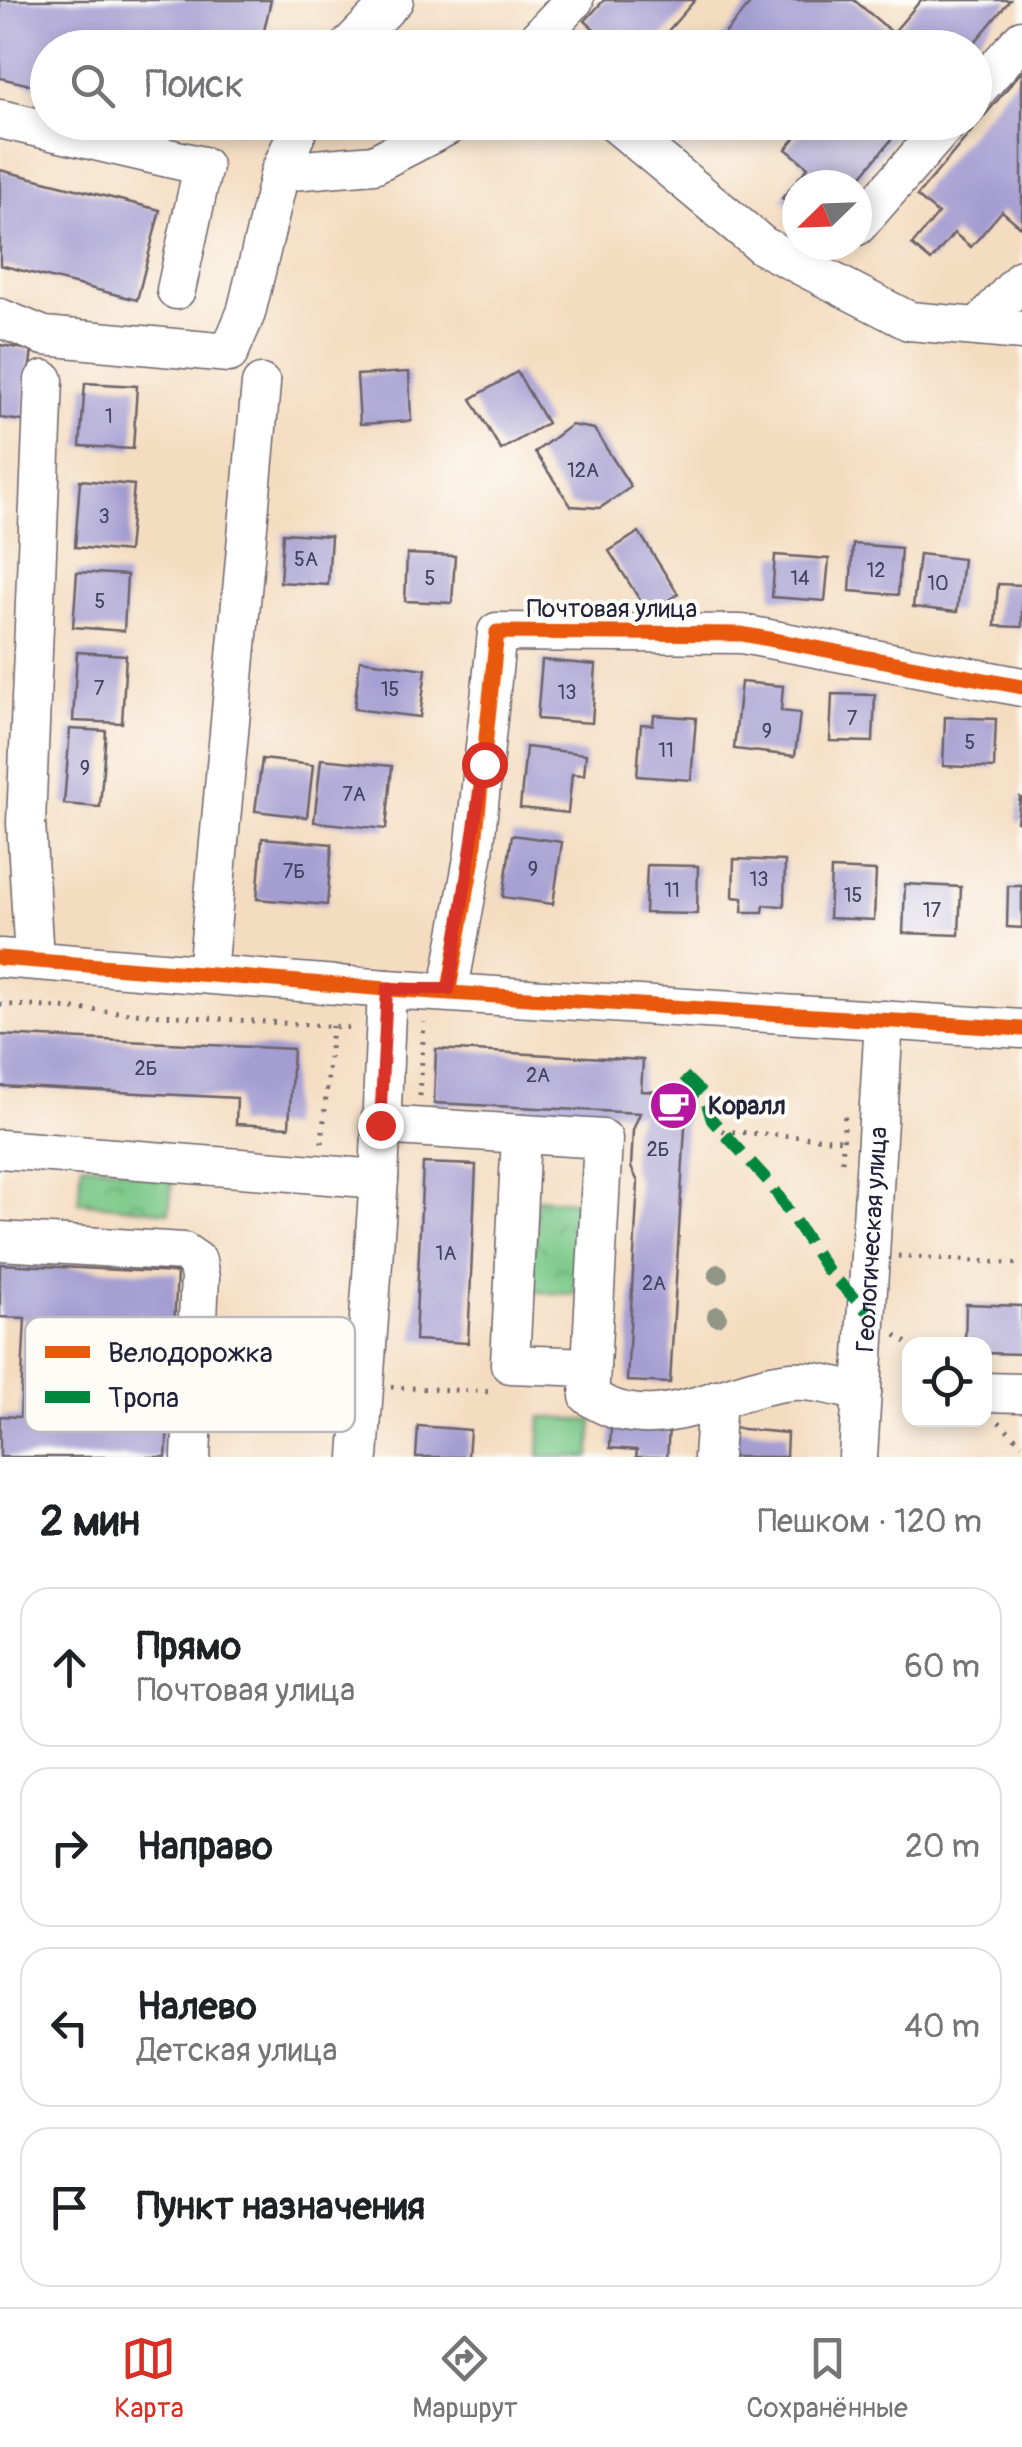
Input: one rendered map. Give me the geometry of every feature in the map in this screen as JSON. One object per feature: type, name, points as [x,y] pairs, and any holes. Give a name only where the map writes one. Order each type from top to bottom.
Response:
[{"type":"street","points":[[364,30],[394,0]]},
{"type":"street","points":[[546,30],[574,0]]},
{"type":"street","points":[[992,73],[1022,40]]},
{"type":"street","points":[[0,120],[30,127]]},
{"type":"street","points":[[88,140],[203,166],[176,290]]},
{"type":"street","points":[[0,318],[44,336],[228,353],[246,312],[280,172],[294,140]]},
{"type":"street","points":[[280,172],[374,164],[420,140]]},
{"type":"street","points":[[635,140],[762,246],[782,250]]},
{"type":"street","points":[[872,209],[932,140]]},
{"type":"street","points":[[829,260],[909,321],[1022,331]]},
{"type":"street","points":[[978,327],[1022,279]]},
{"type":"street","points":[[44,380],[17,959],[387,989],[437,989],[1022,1029]]},
{"type":"street","points":[[208,974],[261,384]]},
{"type":"street","name":"Почтовая улица","points":[[437,989],[474,852],[497,632],[742,634],[1022,688]]},
{"type":"street","points":[[359,1457],[379,1178],[387,989]]},
{"type":"street","name":"Геологическая улица","points":[[858,1457],[884,1020]]},
{"type":"street","points":[[380,1125],[604,1138],[589,1396],[612,1412],[687,1412],[717,1399],[794,1380],[862,1392]]},
{"type":"street","points":[[521,1134],[510,1364],[591,1368]]},
{"type":"street","points":[[0,1149],[379,1178]]},
{"type":"street","points":[[0,1240],[184,1252],[197,1261],[198,1317]]},
{"type":"street","points":[[992,1392],[1022,1394]]},
{"type":"street","points":[[713,1457],[717,1399]]},
{"type":"street","points":[[191,1457],[192,1432]]},
{"type":"path","points":[[418,1128],[437,989]]},
{"type":"path","points":[[319,1174],[332,1026]]},
{"type":"path","points":[[722,1132],[877,1143]]},
{"type":"path","points":[[870,1254],[1022,1264]]},
{"type":"path","points":[[374,1386],[511,1392]]},
{"type":"green space","points":[[82,1164],[173,1174],[169,1212],[78,1202]]},
{"type":"green space","points":[[537,1198],[582,1202],[574,1295],[530,1291]]},
{"type":"green space","points":[[541,1417],[593,1421],[590,1457],[539,1457]]},
{"type":"building","points":[[0,0],[271,0],[264,30],[30,30],[30,85],[0,78]]},
{"type":"building","points":[[604,0],[695,0],[669,30],[595,30],[585,21]]},
{"type":"building","points":[[753,0],[854,0],[889,30],[728,30]]},
{"type":"building","points":[[921,0],[1010,0],[985,30],[896,30]]},
{"type":"building","points":[[1022,71],[1022,228],[1002,211],[971,247],[954,233],[931,261],[912,245],[938,214],[917,196],[964,140],[992,140],[992,107]]},
{"type":"building","points":[[793,140],[891,140],[866,170],[805,170],[808,167],[786,149]]},
{"type":"building","points":[[0,170],[160,210],[137,300],[0,265]]},
{"type":"building","points":[[0,345],[32,350],[23,421],[0,418]]},
{"type":"building","points":[[409,372],[411,421],[360,424],[357,375]]},
{"type":"building","points":[[517,372],[547,423],[501,450],[471,399]]},
{"type":"building","points":[[85,383],[137,386],[133,449],[80,446]]},
{"type":"building","points":[[571,425],[594,429],[631,487],[600,508],[571,506],[535,452]]},
{"type":"building","points":[[80,480],[134,485],[128,552],[75,547]]},
{"type":"building","points":[[639,532],[678,594],[648,613],[609,551]]},
{"type":"building","points":[[283,533],[331,536],[328,585],[280,582]]},
{"type":"building","points":[[853,544],[901,548],[898,595],[850,591]]},
{"type":"building","points":[[407,554],[455,556],[452,603],[405,601]]},
{"type":"building","points":[[919,554],[963,559],[957,612],[913,607]]},
{"type":"building","points":[[775,555],[829,559],[825,601],[772,597]]},
{"type":"building","points":[[77,572],[127,575],[124,631],[73,627]]},
{"type":"building","points":[[998,584],[1022,585],[1022,627],[995,626]]},
{"type":"building","points":[[77,652],[126,655],[122,723],[73,721]]},
{"type":"building","points":[[360,660],[426,669],[420,717],[354,709]]},
{"type":"building","points":[[542,660],[596,665],[592,723],[537,719]]},
{"type":"building","points":[[741,682],[783,686],[781,711],[800,713],[795,756],[734,749]]},
{"type":"building","points":[[832,694],[875,695],[873,742],[830,741]]},
{"type":"building","points":[[654,715],[696,718],[691,780],[637,776],[641,724],[653,725]]},
{"type":"building","points":[[945,717],[996,719],[994,768],[943,766]]},
{"type":"building","points":[[70,729],[106,731],[100,807],[64,804]]},
{"type":"building","points":[[526,747],[586,754],[584,775],[572,774],[568,813],[520,808]]},
{"type":"building","points":[[262,759],[313,765],[307,817],[255,811]]},
{"type":"building","points":[[321,759],[392,766],[386,829],[314,822]]},
{"type":"building","points":[[1022,798],[1022,822],[1017,821]]},
{"type":"building","points":[[512,835],[562,842],[553,904],[503,897]]},
{"type":"building","points":[[262,838],[332,844],[327,905],[257,899]]},
{"type":"building","points":[[734,859],[785,861],[784,906],[764,905],[763,912],[742,912],[743,898],[733,897]]},
{"type":"building","points":[[647,865],[698,866],[697,914],[645,913]]},
{"type":"building","points":[[831,869],[876,871],[874,920],[829,918]]},
{"type":"building","points":[[905,884],[961,887],[959,935],[903,933]]},
{"type":"building","points":[[1008,886],[1022,886],[1022,928],[1007,927]]},
{"type":"building","points":[[0,1035],[293,1049],[289,1127],[236,1124],[237,1098],[0,1086]]},
{"type":"building","points":[[436,1049],[643,1060],[641,1091],[687,1093],[670,1383],[627,1381],[638,1182],[631,1167],[633,1130],[640,1113],[434,1103]]},
{"type":"building","points":[[423,1163],[476,1165],[468,1343],[415,1340]]},
{"type":"building","points":[[0,1264],[177,1273],[175,1317],[0,1317]]},
{"type":"building","points":[[966,1304],[1022,1306],[1022,1354],[992,1353],[992,1337],[965,1337]]},
{"type":"building","points":[[25,1318],[25,1432],[168,1432],[166,1457],[0,1457],[0,1416],[20,1417]]},
{"type":"building","points":[[611,1425],[669,1428],[667,1457],[636,1457],[637,1450],[610,1448]]},
{"type":"building","points":[[418,1426],[470,1430],[468,1457],[416,1457]]},
{"type":"building","points":[[733,1428],[787,1433],[786,1457],[731,1457]]},
{"type":"marked path","points":[[684,1076],[705,1097],[712,1120],[770,1183],[827,1270],[867,1311]]},
{"type":"cycle path","points":[[449,989],[474,853],[497,632],[742,634],[1022,687]]},
{"type":"cycle path","points":[[0,958],[387,989],[1022,1029]]},
{"type":"place","name":"Коралл","points":[[673,1105]]},
{"type":"route","points":[[380,1125],[387,989],[449,989],[474,852],[484,764]]}]
